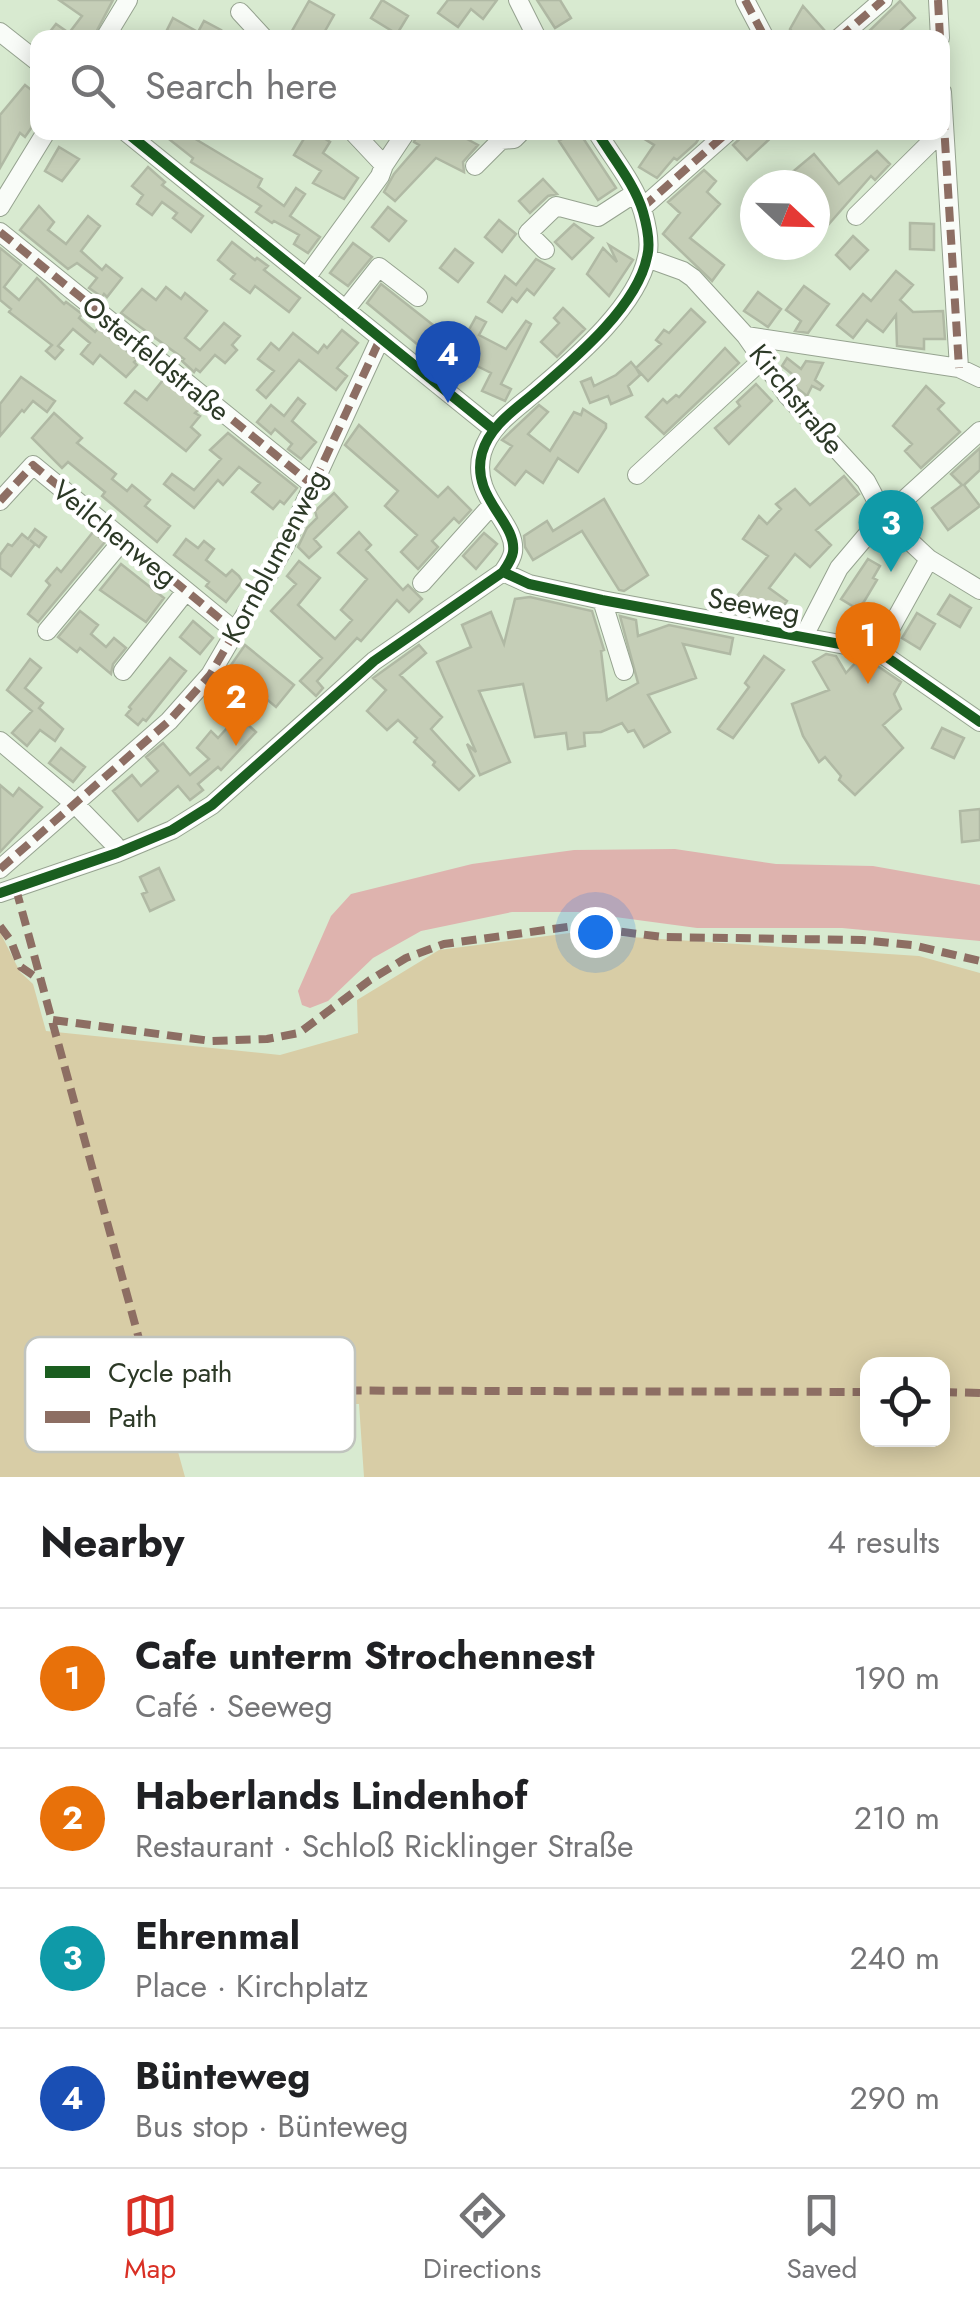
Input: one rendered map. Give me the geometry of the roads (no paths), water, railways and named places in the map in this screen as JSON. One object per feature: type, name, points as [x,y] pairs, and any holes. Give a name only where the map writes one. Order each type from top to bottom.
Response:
[{"type":"street","points":[[110,30],[128,0]]},
{"type":"street","points":[[518,0],[533,30]]},
{"type":"street","points":[[745,0],[761,30]]},
{"type":"street","points":[[848,30],[883,0]]},
{"type":"street","points":[[938,0],[940,30]]},
{"type":"street","points":[[240,12],[257,30]]},
{"type":"street","points":[[0,32],[30,56]]},
{"type":"street","points":[[0,207],[41,140]]},
{"type":"street","points":[[136,140],[493,429]]},
{"type":"street","points":[[361,140],[384,165]]},
{"type":"street","points":[[306,278],[380,176],[401,140]]},
{"type":"street","points":[[475,166],[501,140]]},
{"type":"street","points":[[0,893],[118,853],[172,830],[212,805],[374,661],[503,572],[513,555],[512,539],[492,506],[479,468],[482,450],[493,429],[574,360],[608,323],[635,285],[648,258],[648,234],[638,200],[602,140]]},
{"type":"street","points":[[544,250],[528,233],[556,206],[598,217],[638,200],[717,140]]},
{"type":"street","points":[[856,216],[934,140]]},
{"type":"street","points":[[944,140],[959,368]]},
{"type":"street","name":"Osterfeldstraße","points":[[0,232],[312,485]]},
{"type":"street","name":"Kirchstraße","points":[[648,258],[693,278],[746,336],[787,395],[866,481],[886,519],[929,559],[980,590]]},
{"type":"street","points":[[345,310],[380,266],[418,297]]},
{"type":"street","points":[[746,336],[959,368],[980,378]]},
{"type":"street","name":"Kornblumenweg","points":[[0,869],[192,698],[210,674],[284,548],[380,339]]},
{"type":"street","points":[[637,475],[761,361]]},
{"type":"street","points":[[804,636],[839,568],[872,529],[980,431]]},
{"type":"street","name":"Veilchenweg","points":[[0,500],[33,465],[235,631]]},
{"type":"street","points":[[422,584],[492,506]]},
{"type":"street","points":[[48,631],[123,540]]},
{"type":"street","points":[[878,651],[929,559]]},
{"type":"street","name":"Seeweg","points":[[503,572],[529,584],[602,600],[878,651],[980,722]]},
{"type":"street","points":[[123,672],[186,591]]},
{"type":"street","points":[[602,600],[624,670]]},
{"type":"street","points":[[0,742],[76,804],[118,853]]},
{"type":"place","name":"Bünteweg","points":[[448,403]]},
{"type":"place","name":"Ehrenmal","points":[[891,572]]},
{"type":"place","name":"Cafe unterm Strochennest","points":[[868,684]]},
{"type":"place","name":"Haberlands Lindenhof","points":[[236,746]]}]
